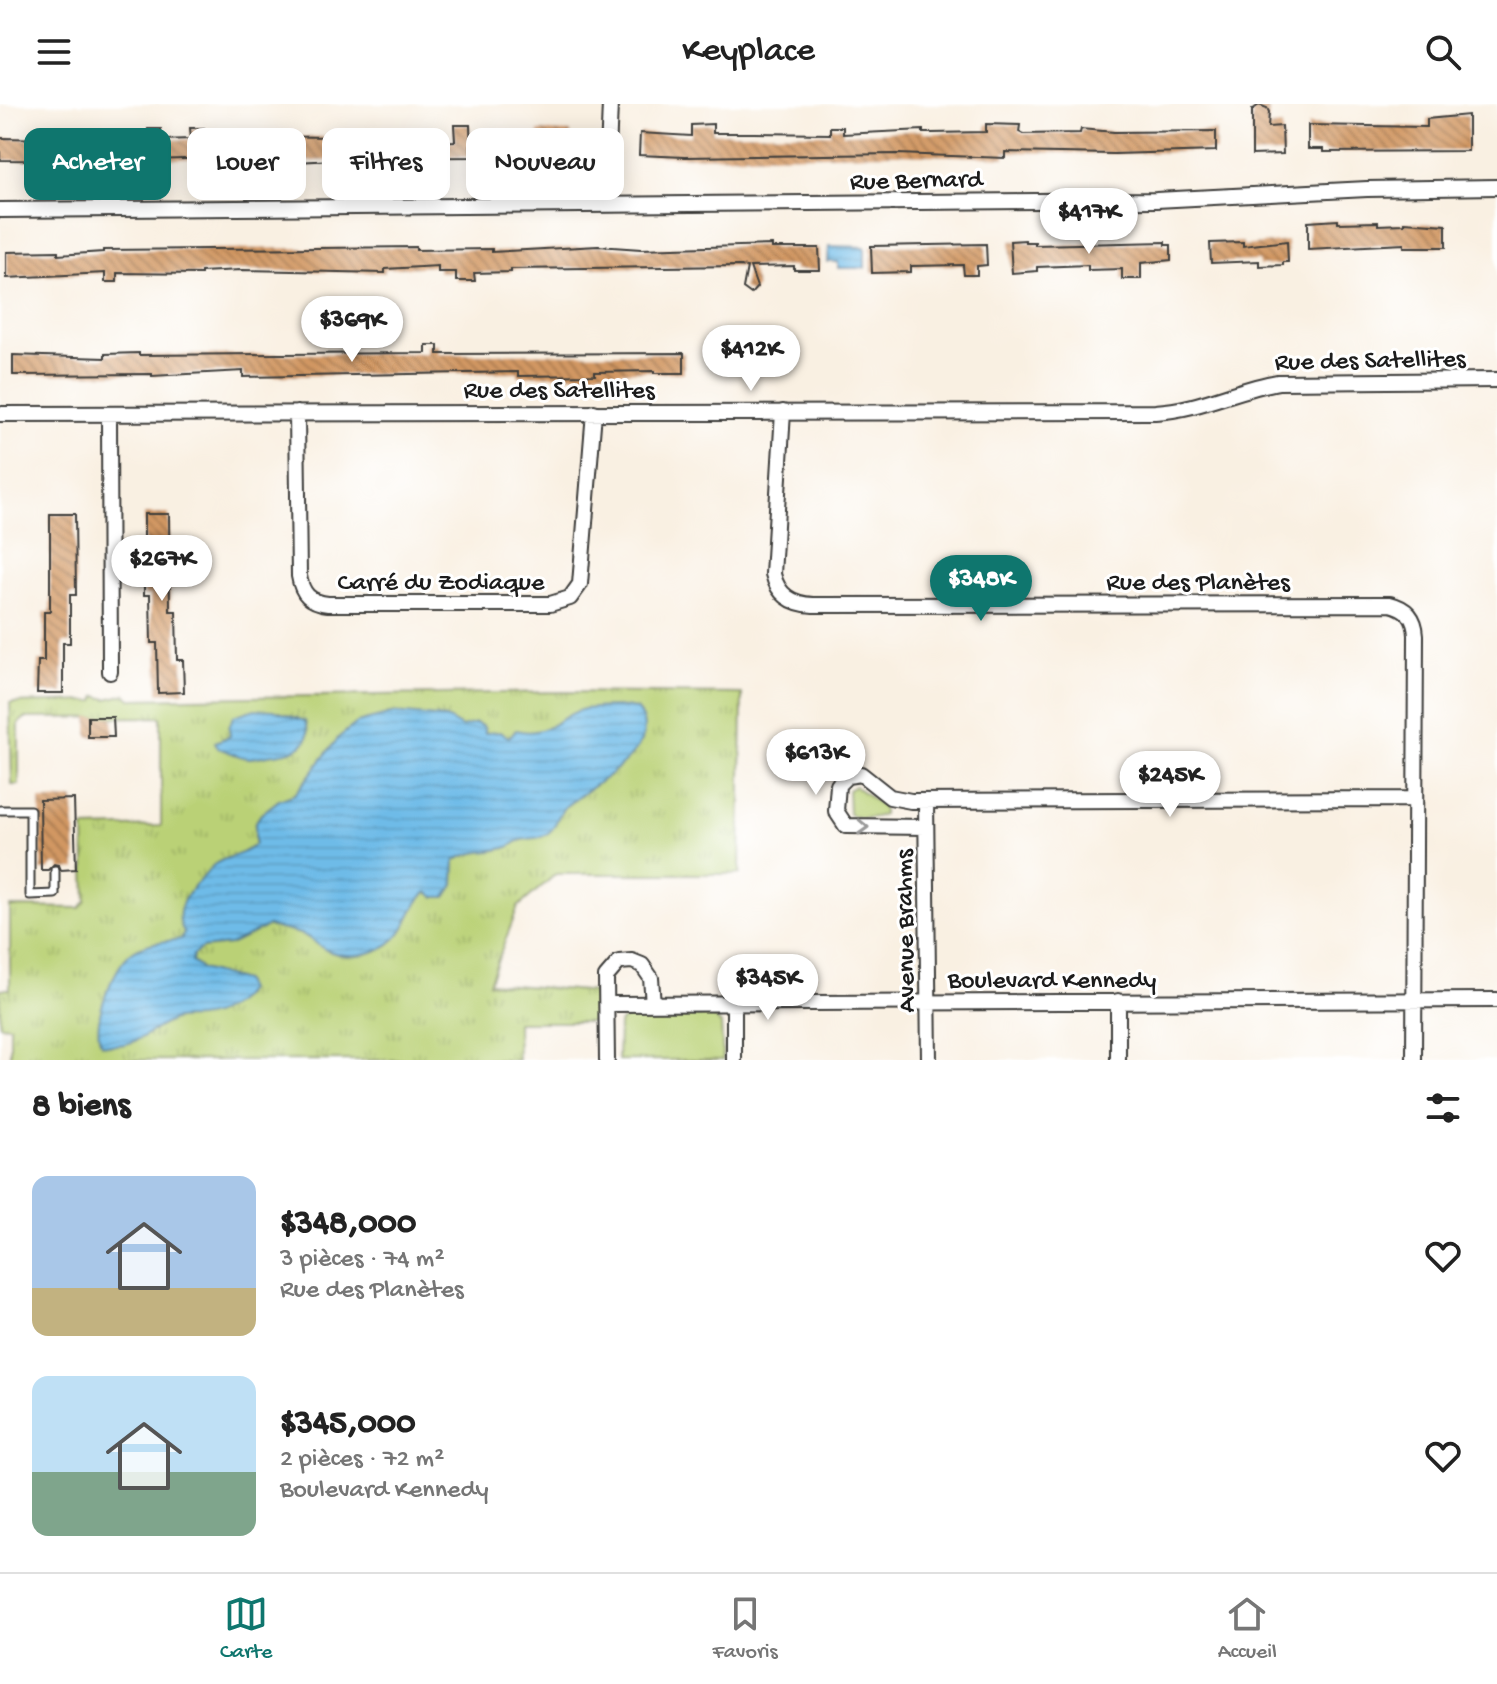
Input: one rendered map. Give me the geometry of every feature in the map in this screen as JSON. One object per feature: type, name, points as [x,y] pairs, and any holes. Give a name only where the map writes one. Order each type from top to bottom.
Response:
[{"type":"street","points":[[606,205],[610,104]]},
{"type":"street","name":"Rue Bernard","points":[[0,210],[1156,200],[1367,189],[1497,187]]},
{"type":"street","name":"Rue des Satellites","points":[[0,414],[1155,412],[1206,404],[1253,387],[1278,382],[1497,380]]},
{"type":"street","name":"Carré du Zodiaque","points":[[297,413],[299,576],[302,588],[310,598],[328,604],[550,604],[570,598],[580,584],[594,412]]},
{"type":"street","name":"Rue des Planètes","points":[[783,412],[773,574],[783,594],[796,602],[813,605],[1380,604],[1402,608],[1410,614],[1416,627],[1414,1060]]},
{"type":"street","points":[[109,414],[110,672]]},
{"type":"street","points":[[926,827],[846,826],[838,817],[836,791],[842,779],[856,774],[868,778],[895,799],[926,801],[1414,799]]},
{"type":"street","name":"Avenue Brahms","points":[[926,801],[929,1060]]},
{"type":"street","points":[[607,1060],[606,977],[613,966],[625,961],[638,962],[648,971],[653,984],[653,1004]]},
{"type":"street","name":"Boulevard Kennedy","points":[[607,1004],[1497,1000]]},
{"type":"street","points":[[1118,1001],[1118,1060]]},
{"type":"street","points":[[734,1003],[734,1060]]},
{"type":"lane","points":[[0,810],[30,810],[30,895],[55,894],[55,870]]},
{"type":"green space","points":[[564,692],[742,694],[740,874],[556,874],[518,907],[489,983],[596,992],[595,1022],[517,1022],[518,1060],[10,1060],[10,1026],[0,1025],[0,989],[10,989],[10,907],[80,908],[86,901],[84,828],[161,826],[161,717],[25,718],[19,723],[19,785],[12,785],[10,703],[95,701],[97,696],[107,699],[126,694],[131,699]]},
{"type":"green space","points":[[855,786],[883,807],[883,814],[866,818],[849,814],[848,790]]},
{"type":"green space","points":[[629,1015],[713,1016],[721,1024],[723,1060],[618,1060],[619,1024]]},
{"type":"water","points":[[829,246],[865,247],[865,268],[838,268],[838,262],[828,262]]},
{"type":"water","points":[[255,709],[274,710],[305,721],[308,730],[304,744],[292,751],[250,758],[218,748],[215,742],[230,736],[233,716]]},
{"type":"water","points":[[584,709],[636,709],[644,724],[635,752],[565,807],[548,833],[455,861],[454,885],[446,897],[435,897],[427,892],[389,944],[372,952],[344,955],[326,950],[301,934],[268,926],[230,945],[202,948],[193,955],[192,962],[202,969],[244,981],[247,990],[238,1001],[213,1015],[173,1020],[132,1042],[102,1044],[99,1035],[101,1010],[111,982],[125,959],[143,946],[181,939],[184,933],[180,910],[191,890],[215,864],[255,844],[255,823],[261,814],[279,800],[295,794],[339,737],[357,723],[395,713],[446,718],[462,727],[476,723],[484,727],[485,733],[500,732],[509,737],[516,730],[537,731]]},
{"type":"building","points":[[1259,105],[1269,112],[1268,127],[1282,126],[1283,154],[1252,155],[1252,110]]},
{"type":"building","points":[[1468,115],[1468,151],[1323,152],[1323,149],[1308,149],[1308,125],[1427,127],[1427,119]]},
{"type":"building","points":[[713,124],[713,133],[830,134],[830,127],[843,127],[843,134],[923,130],[923,133],[986,132],[986,124],[1020,125],[1019,132],[1023,134],[1080,133],[1081,129],[1114,132],[1216,131],[1216,151],[1114,154],[1005,152],[1005,158],[897,154],[639,155],[640,133],[691,136],[691,125]]},
{"type":"building","points":[[454,125],[470,125],[470,128],[466,128],[466,157],[450,157],[450,141],[455,141]]},
{"type":"building","points":[[306,137],[322,137],[322,161],[306,161]]},
{"type":"building","points":[[0,138],[24,138],[24,160],[0,160]]},
{"type":"building","points":[[187,139],[187,159],[171,159],[171,140]]},
{"type":"building","points":[[1338,220],[1338,223],[1378,222],[1378,225],[1404,222],[1446,225],[1446,247],[1404,247],[1404,244],[1308,249],[1308,222]]},
{"type":"building","points":[[1010,241],[1035,242],[1035,245],[1165,242],[1165,245],[1171,245],[1171,260],[1141,263],[1141,279],[1122,279],[1122,269],[1088,270],[1088,265],[1037,267],[1037,271],[1012,273]]},
{"type":"building","points":[[1287,241],[1288,262],[1283,262],[1283,265],[1259,266],[1259,261],[1211,263],[1210,243],[1243,242],[1243,246]]},
{"type":"building","points":[[986,244],[987,265],[977,266],[977,275],[964,275],[963,265],[911,266],[911,272],[872,273],[871,246]]},
{"type":"building","points":[[772,245],[772,248],[819,248],[820,270],[794,270],[794,266],[750,267],[757,287],[751,294],[743,288],[747,267],[740,266],[511,269],[511,272],[474,273],[475,281],[456,281],[456,272],[438,272],[438,266],[385,269],[385,273],[241,270],[201,274],[117,273],[117,282],[105,282],[105,273],[7,278],[7,252],[58,251],[58,255],[103,250],[416,247],[416,250],[492,249],[492,252],[598,246],[641,249]]},
{"type":"building","points":[[426,345],[438,345],[438,354],[684,353],[684,373],[595,372],[595,375],[518,376],[518,372],[243,377],[243,371],[152,376],[13,375],[13,355],[105,358],[105,354],[139,353],[426,353]]},
{"type":"building","points":[[50,514],[75,514],[76,595],[70,595],[70,643],[63,643],[63,693],[37,693],[38,661],[44,661],[44,612],[50,612]]},
{"type":"building","points":[[144,514],[169,514],[170,611],[176,611],[177,660],[183,660],[184,692],[158,693],[157,643],[151,643],[150,595],[144,595]]},
{"type":"building","points":[[88,717],[113,717],[114,737],[88,737]]},
{"type":"building","points":[[74,799],[76,869],[61,870],[59,865],[54,864],[48,870],[41,870],[40,800]]}]
